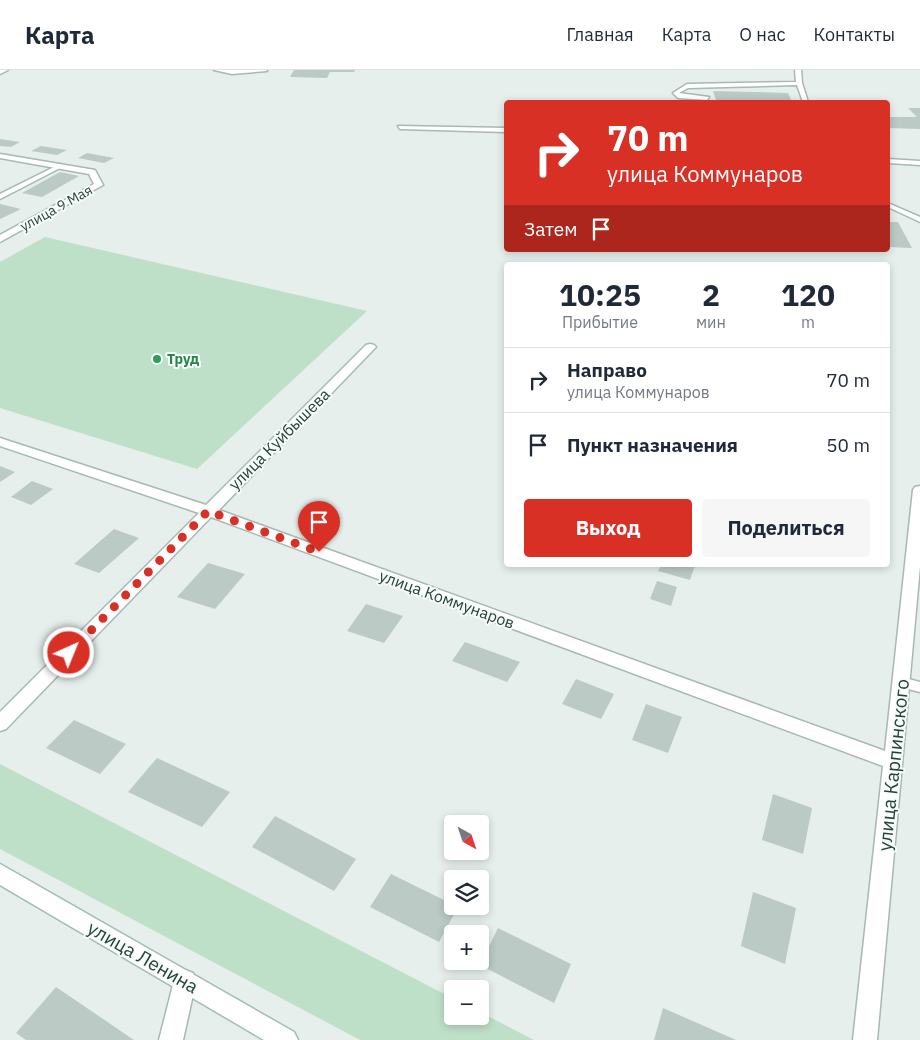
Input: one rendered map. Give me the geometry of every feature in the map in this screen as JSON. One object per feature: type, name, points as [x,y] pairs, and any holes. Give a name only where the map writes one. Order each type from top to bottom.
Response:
[{"type":"street","points":[[0,72],[6,70]]},
{"type":"street","points":[[0,156],[60,166]]},
{"type":"street","name":"улица 9 Мая","points":[[1,238],[99,185],[92,172],[60,166]]},
{"type":"street","name":"улица Куйбышева","points":[[0,724],[370,347]]},
{"type":"street","name":"улица Коммунаров","points":[[0,442],[208,511],[893,762]]},
{"type":"street","name":"улица Карпинского","points":[[865,1040],[920,490]]},
{"type":"street","name":"улица Ленина","points":[[0,874],[286,1040]]},
{"type":"street","points":[[171,1040],[185,981]]},
{"type":"lane","points":[[217,70],[232,72],[264,71]]},
{"type":"lane","points":[[798,70],[798,83],[805,100]]},
{"type":"lane","points":[[708,98],[678,96],[676,93],[687,86],[798,83]]},
{"type":"lane","points":[[400,127],[504,130]]},
{"type":"lane","points":[[890,161],[920,163]]},
{"type":"lane","points":[[0,196],[60,166]]},
{"type":"lane","points":[[890,206],[920,220]]},
{"type":"lane","points":[[901,682],[920,687]]},
{"type":"green space","name":"Труд","points":[[45,237],[367,311],[197,469],[0,408],[0,262]]},
{"type":"green space","points":[[0,764],[444,994],[444,1025],[489,1025],[489,1017],[534,1040],[360,1040],[0,849]]},
{"type":"building","points":[[294,70],[355,70],[354,72],[330,72],[327,78],[290,77]]},
{"type":"building","points":[[713,91],[788,93],[791,100],[716,100]]},
{"type":"building","points":[[908,108],[920,108],[920,129],[890,128],[890,117],[917,117]]},
{"type":"building","points":[[0,139],[20,142],[11,147],[0,146]]},
{"type":"building","points":[[41,146],[67,150],[57,155],[31,151]]},
{"type":"building","points":[[87,153],[114,158],[104,163],[78,158]]},
{"type":"building","points":[[60,172],[79,176],[42,197],[22,193]]},
{"type":"building","points":[[0,204],[21,209],[0,219]]},
{"type":"building","points":[[890,222],[898,222],[912,248],[890,247]]},
{"type":"building","points":[[0,466],[15,472],[0,482]]},
{"type":"building","points":[[32,481],[53,489],[31,505],[11,497]]},
{"type":"building","points":[[114,529],[139,538],[99,573],[74,564]]},
{"type":"building","points":[[208,563],[245,574],[215,609],[177,597]]},
{"type":"building","points":[[660,567],[694,567],[690,580],[658,571]]},
{"type":"building","points":[[657,581],[677,587],[671,606],[650,599]]},
{"type":"building","points":[[366,604],[403,616],[384,643],[347,631]]},
{"type":"building","points":[[465,642],[520,662],[507,682],[452,661]]},
{"type":"building","points":[[576,679],[614,694],[601,719],[562,704]]},
{"type":"building","points":[[646,704],[682,717],[668,753],[632,740]]},
{"type":"building","points":[[74,720],[126,744],[100,774],[46,748]]},
{"type":"building","points":[[157,758],[230,792],[202,827],[128,792]]},
{"type":"building","points":[[773,794],[812,808],[803,854],[762,840]]},
{"type":"building","points":[[275,816],[356,859],[334,891],[252,847]]},
{"type":"building","points":[[391,874],[444,900],[444,915],[454,915],[448,925],[444,925],[444,933],[439,942],[370,907]]},
{"type":"building","points":[[753,892],[796,908],[785,964],[741,946]]},
{"type":"building","points":[[498,928],[571,964],[554,1003],[489,970],[489,946]]},
{"type":"building","points":[[56,987],[134,1040],[26,1040],[16,1033]]},
{"type":"building","points":[[663,1008],[736,1040],[654,1040]]},
{"type":"place","name":"Труд","points":[[157,359]]},
{"type":"route","points":[[69,653],[208,511],[319,552]]}]
